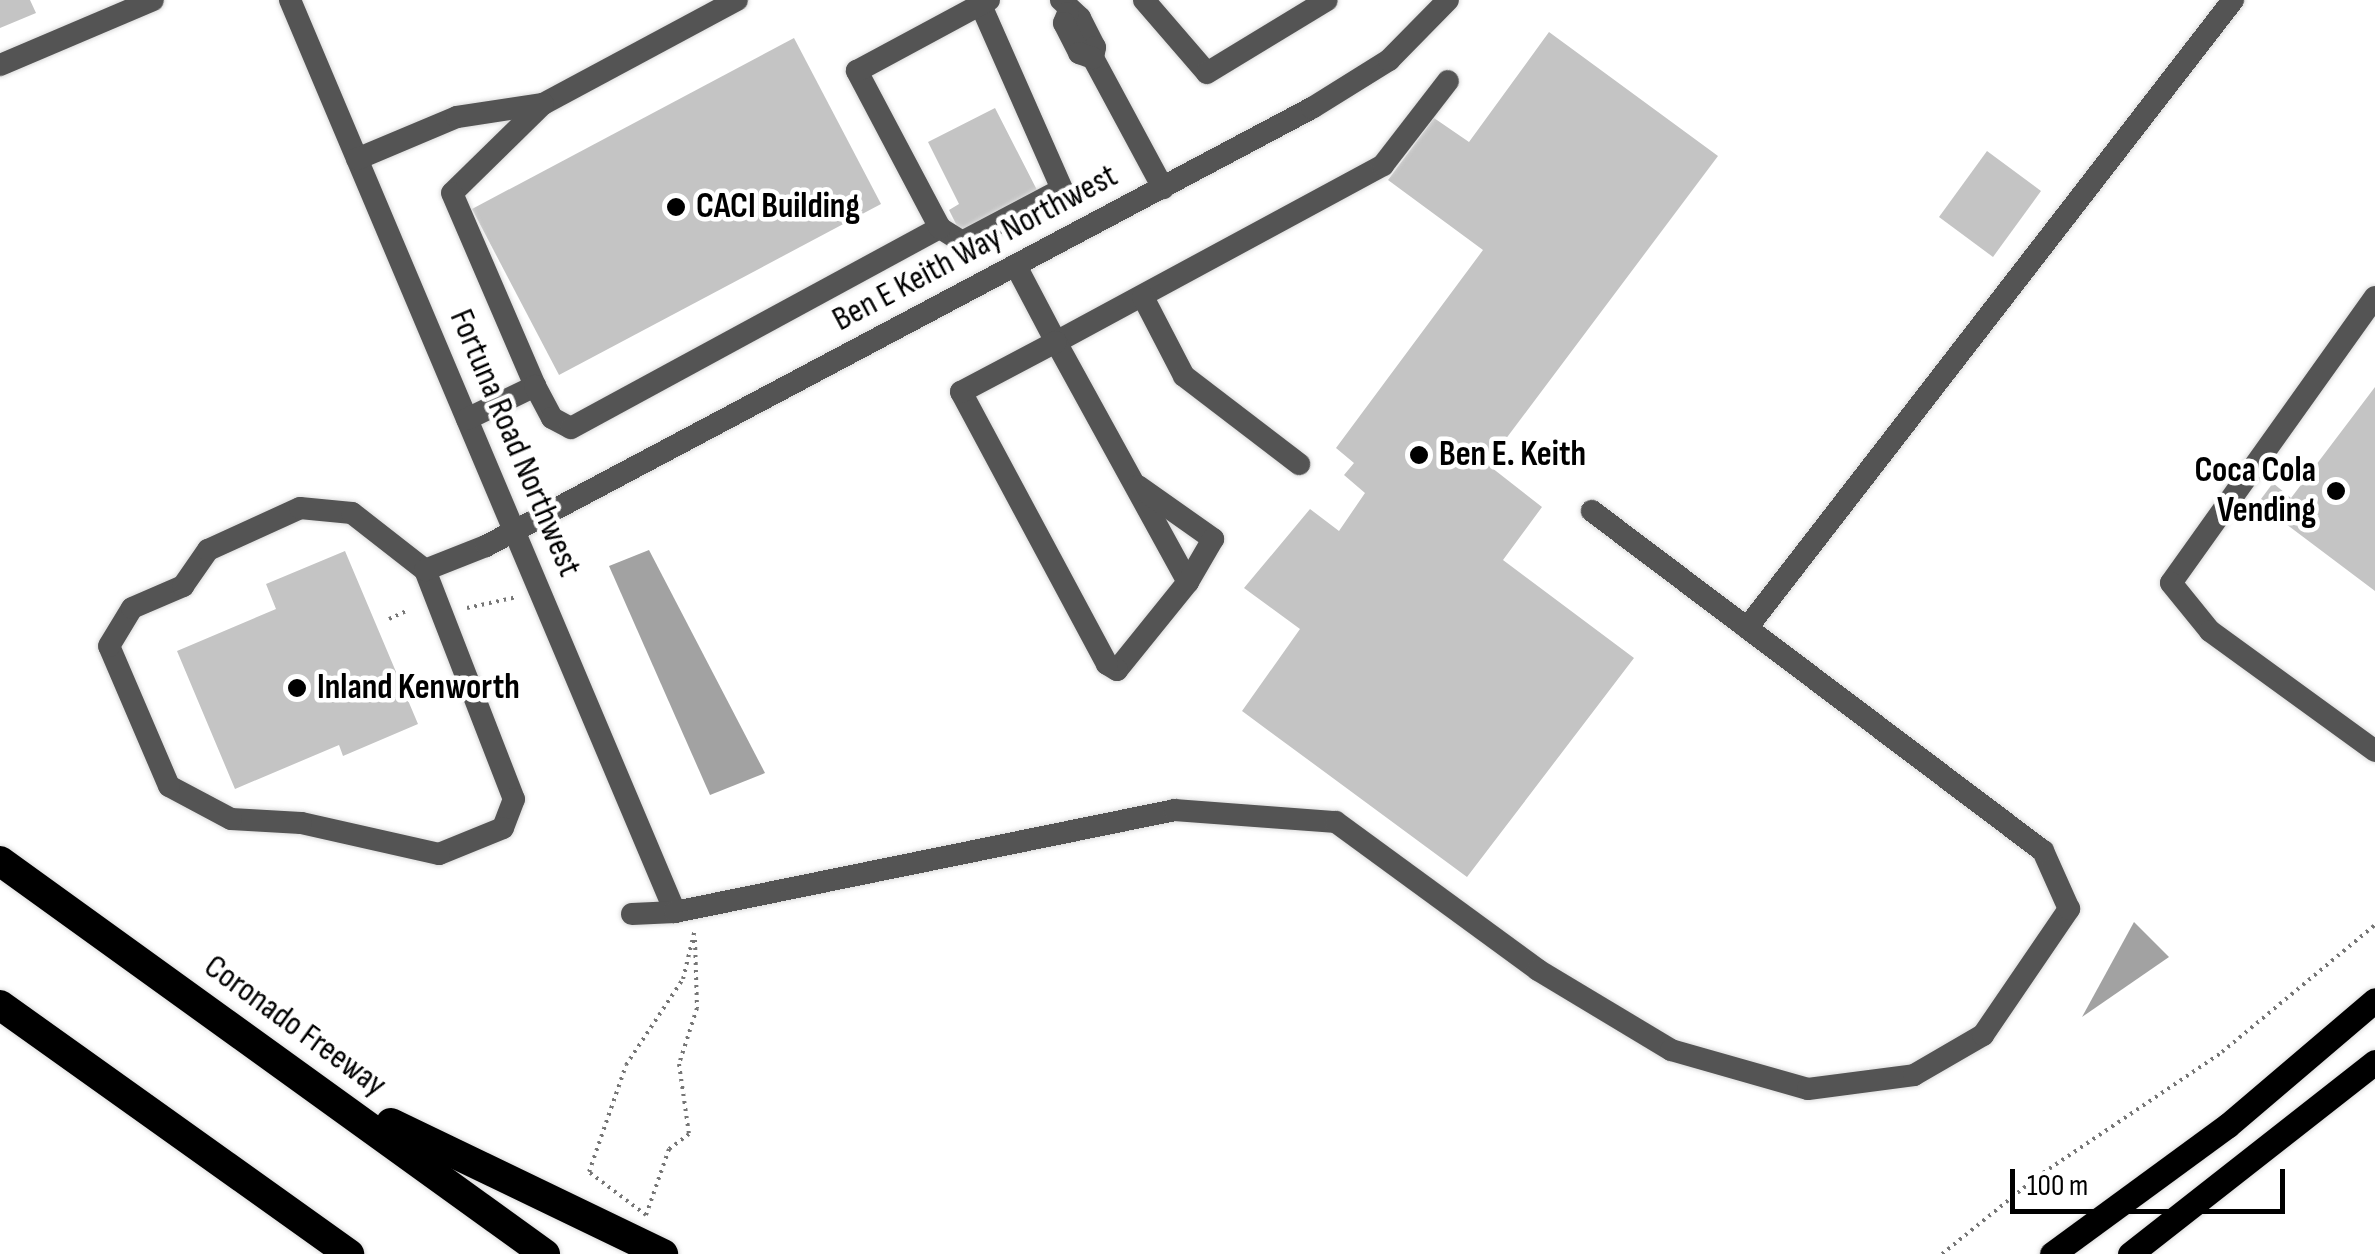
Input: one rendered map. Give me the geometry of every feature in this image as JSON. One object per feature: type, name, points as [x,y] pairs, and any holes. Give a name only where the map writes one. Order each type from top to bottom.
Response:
[{"type":"highway","name":"Coronado Freeway","points":[[0,861],[545,1254]]},
{"type":"highway","points":[[0,1004],[349,1254]]},
{"type":"highway","points":[[308,1080],[663,1254]]},
{"type":"main road","points":[[2052,1254],[2227,1126],[2375,1000]]},
{"type":"main road","points":[[2130,1254],[2375,1062]]},
{"type":"street","points":[[0,64],[153,0]]},
{"type":"street","name":"Fortuna Road Northwest","points":[[290,0],[675,912]]},
{"type":"street","points":[[737,0],[543,104],[452,192],[552,418],[572,428],[940,228]]},
{"type":"street","points":[[1144,0],[1207,74],[1327,0]]},
{"type":"street","name":"Ben E Keith Way Northwest","points":[[425,570],[514,528],[1016,266],[1363,78],[1413,40],[1448,0]]},
{"type":"street","points":[[1747,628],[2232,0]]},
{"type":"street","points":[[985,2],[1062,189],[962,242],[940,228],[857,71],[985,2]]},
{"type":"street","points":[[1064,6],[1080,18],[1095,47],[1092,58],[1163,188]]},
{"type":"street","points":[[1133,482],[1213,539],[1188,582],[1127,664],[1117,670],[1107,664],[962,392],[1383,166],[1448,81]]},
{"type":"street","points":[[357,159],[457,116],[543,104]]},
{"type":"street","points":[[1016,266],[1188,582]]},
{"type":"street","points":[[2375,296],[2171,583],[2210,631],[2375,751]]},
{"type":"street","points":[[1143,297],[1184,376],[1298,464]]},
{"type":"street","points":[[467,419],[535,386]]},
{"type":"street","points":[[300,508],[352,513],[425,570],[514,799],[503,828],[439,854],[301,822],[232,819],[169,786],[109,646],[132,608],[182,586],[208,550],[300,508]]},
{"type":"street","points":[[632,914],[675,912],[1175,810],[1336,822],[1538,970],[1670,1050],[1808,1089],[1914,1076],[1983,1035],[2070,909],[2043,851],[1592,511]]},
{"type":"path","points":[[468,608],[516,597]]},
{"type":"path","points":[[389,619],[406,611]]},
{"type":"path","points":[[675,912],[690,916],[695,940],[697,1008],[680,1064],[689,1134],[669,1149],[646,1215],[589,1172],[626,1065],[682,979],[695,940]]},
{"type":"path","points":[[1942,1254],[2037,1177],[2222,1052],[2375,926]]},
{"type":"shaded area","points":[[649,550],[765,773],[710,795],[609,566]]},
{"type":"shaded area","points":[[2134,922],[2169,957],[2082,1017]]},
{"type":"building","points":[[0,0],[30,0],[36,13],[0,28]]},
{"type":"building","name":"Ben E. Keith","points":[[1549,32],[1718,156],[1487,464],[1542,507],[1503,560],[1634,658],[1467,877],[1242,711],[1300,629],[1244,588],[1310,509],[1339,531],[1365,493],[1344,475],[1354,463],[1336,448],[1483,250],[1388,180],[1434,118],[1469,142]]},
{"type":"building","name":"CACI Building","points":[[794,38],[881,204],[559,375],[472,209]]},
{"type":"building","points":[[995,108],[1038,192],[960,232],[949,210],[959,204],[928,142]]},
{"type":"building","points":[[1987,151],[2041,191],[1993,257],[1939,217]]},
{"type":"building","name":"Coca Cola Vending","points":[[2375,387],[2375,591],[2258,503],[2273,483],[2291,498]]},
{"type":"building","name":"Inland Kenworth","points":[[345,551],[418,724],[343,756],[339,745],[235,789],[177,651],[276,609],[266,584]]},
{"type":"place","name":"CACI Building","points":[[676,207]]},
{"type":"place","name":"Ben E. Keith","points":[[1419,455]]},
{"type":"place","name":"Coca Cola Vending","points":[[2336,491]]},
{"type":"place","name":"Inland Kenworth","points":[[297,688]]}]
